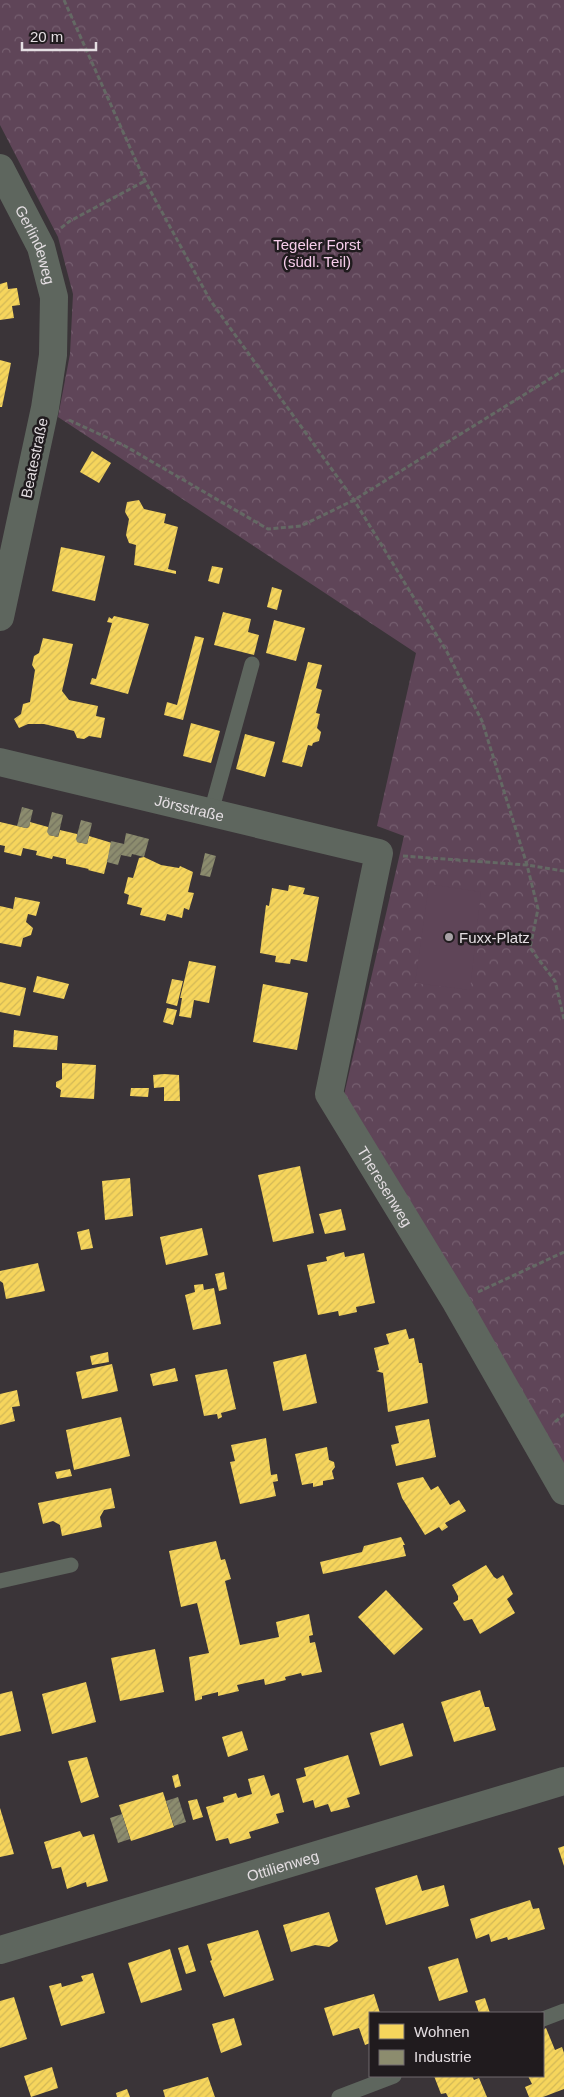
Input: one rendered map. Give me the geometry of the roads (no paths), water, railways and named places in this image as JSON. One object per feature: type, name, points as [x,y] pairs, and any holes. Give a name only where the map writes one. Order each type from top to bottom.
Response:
[{"type":"street","name":"Gerlindeweg","points":[[0,168],[41,247],[54,297]]},
{"type":"street","name":"Beatestraße","points":[[0,617],[45,408],[53,355],[54,297]]},
{"type":"street","name":"Jörsstraße","points":[[0,762],[379,853]]},
{"type":"street","name":"Theresenweg","points":[[379,853],[329,1094],[456,1302],[564,1492]]},
{"type":"street","name":"Ottilienweg","points":[[0,1950],[564,1781]]},
{"type":"lane","points":[[211,812],[252,664]]},
{"type":"lane","points":[[0,1581],[71,1565]]},
{"type":"lane","points":[[544,2019],[564,2011]]},
{"type":"lane","points":[[339,2097],[391,2077]]},
{"type":"place","name":"Fuxx-Platz","points":[[449,937]]},
{"type":"park label","name":"Tegeler Forst (südl. Teil)","points":[[317,252]]}]
